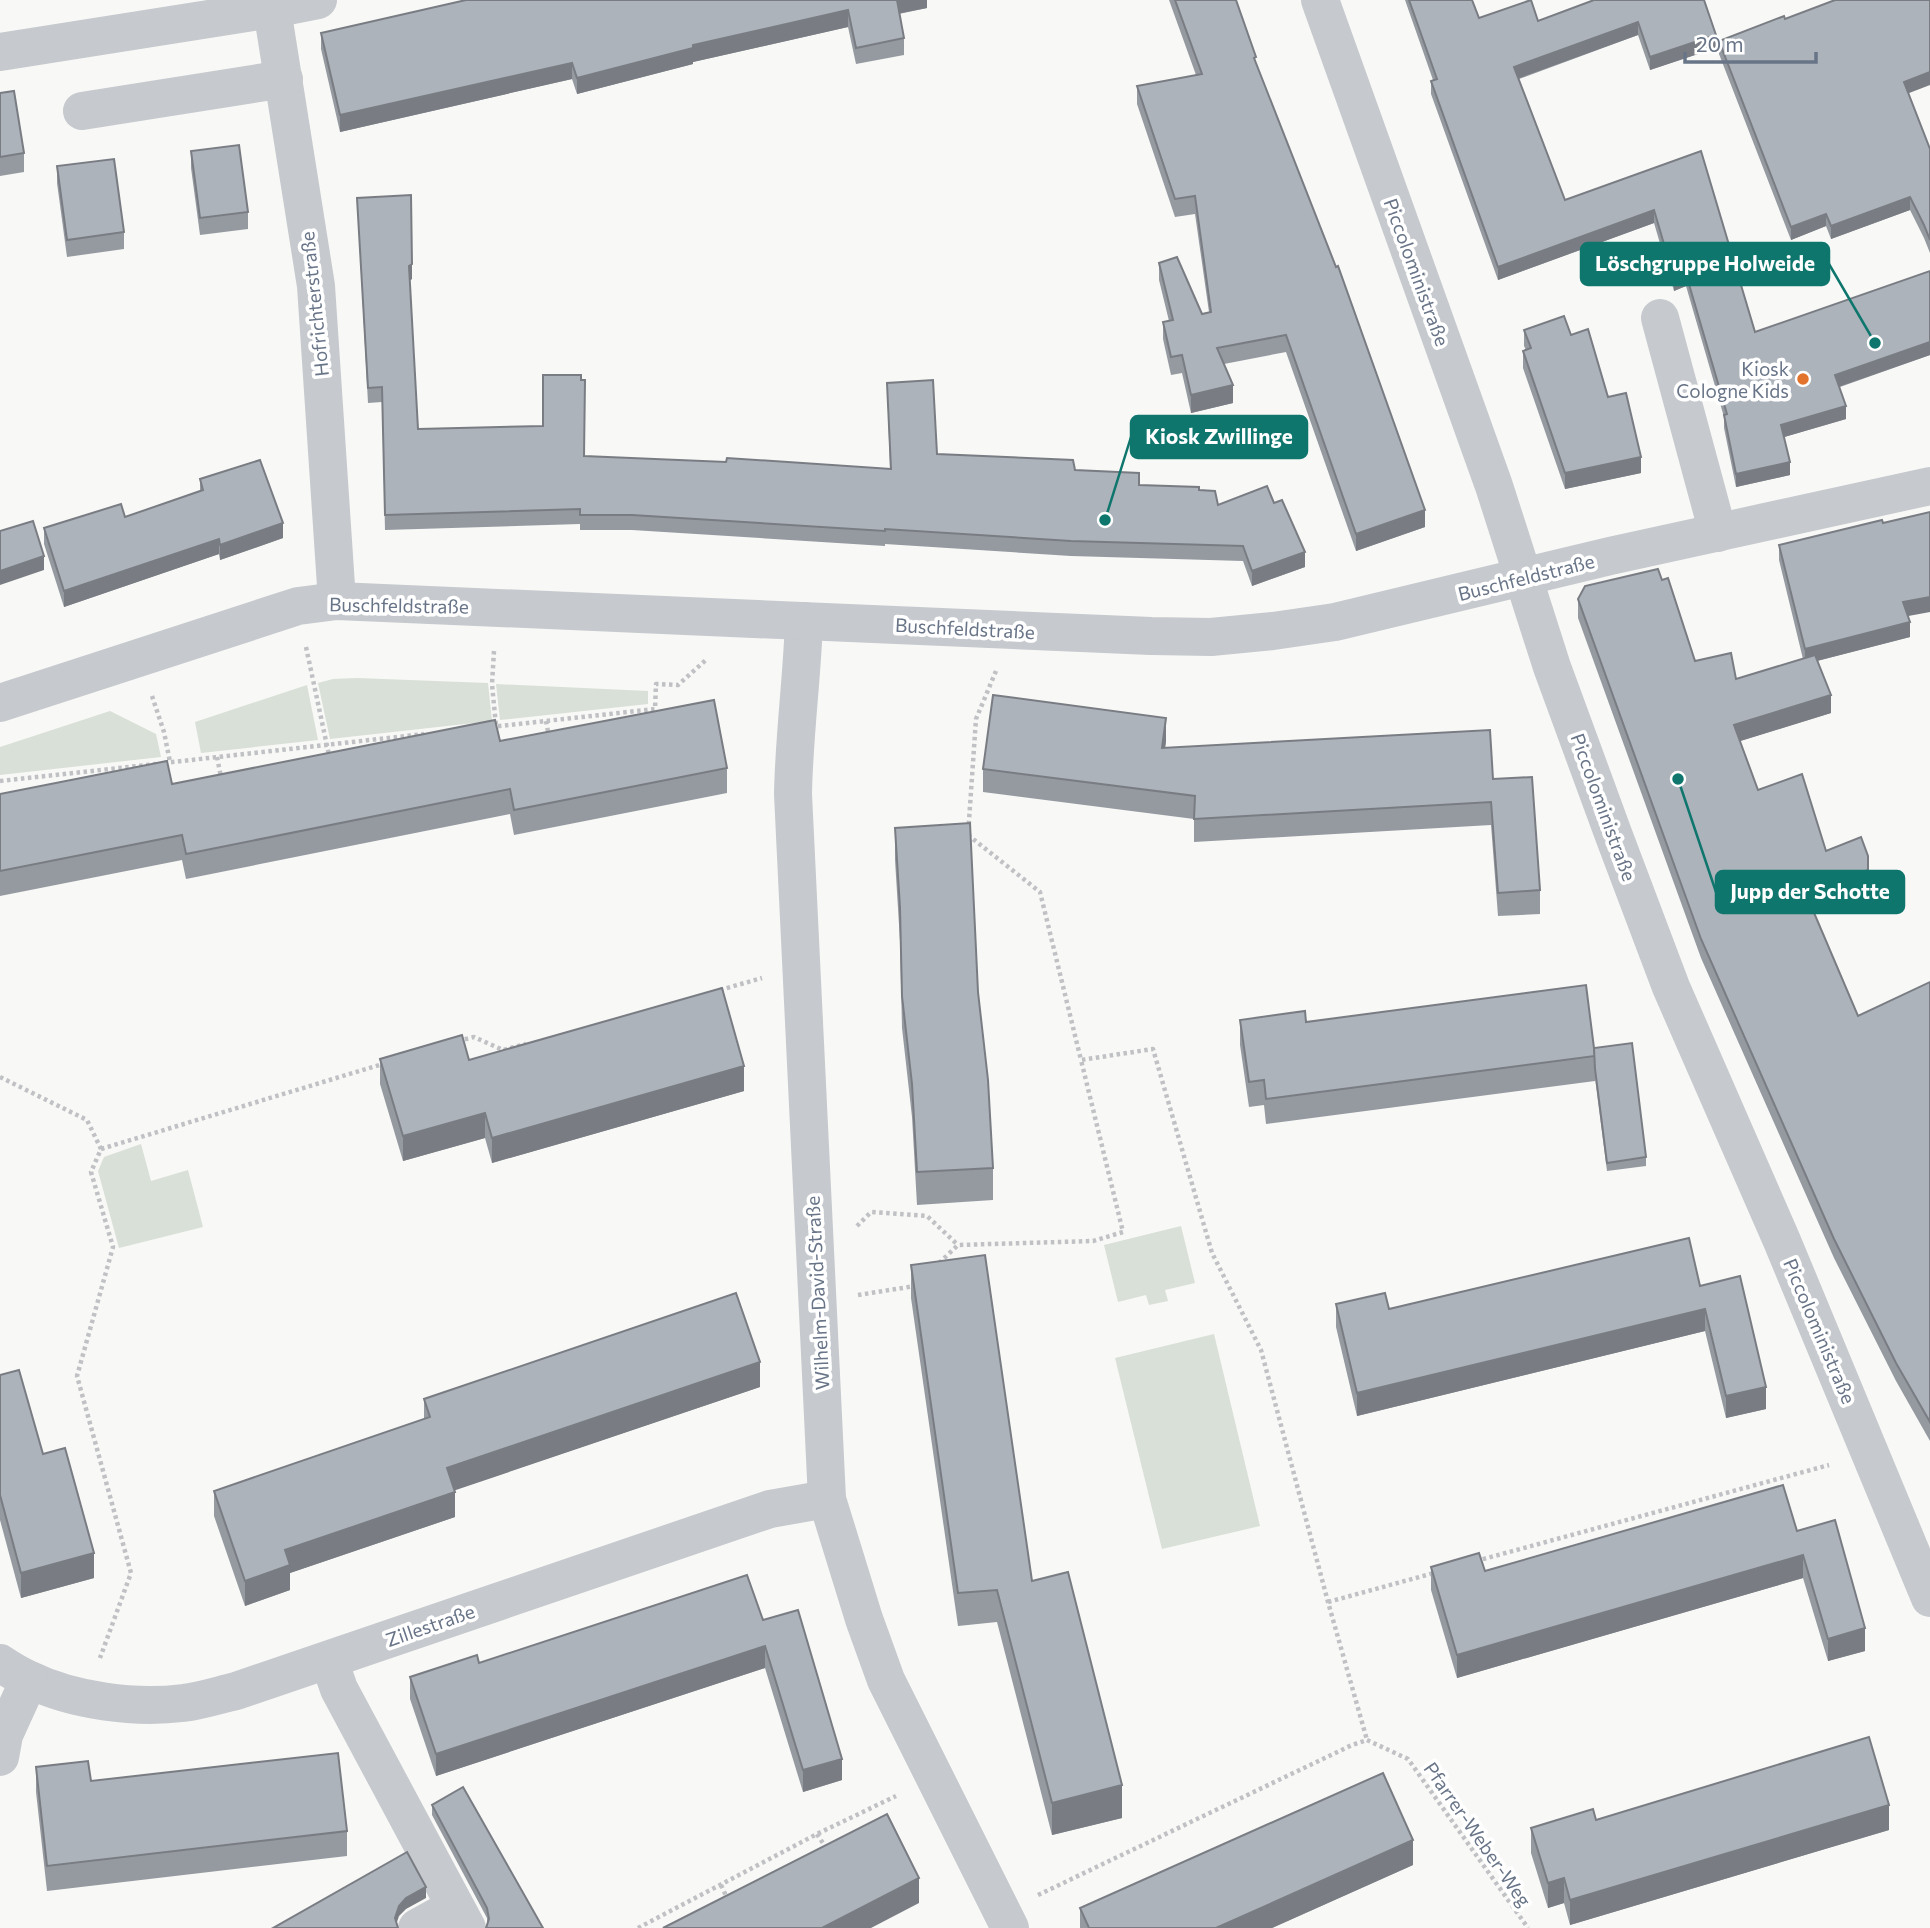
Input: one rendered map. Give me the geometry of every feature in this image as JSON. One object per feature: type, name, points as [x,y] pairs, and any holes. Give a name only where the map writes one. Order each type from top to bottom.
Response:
[{"type":"street","points":[[0,52],[318,0]]},
{"type":"street","name":"Piccoloministraße","points":[[1320,0],[1494,486],[1552,667],[1671,988],[1777,1229],[1930,1598]]},
{"type":"street","name":"Hofrichterstraße","points":[[272,9],[316,286],[337,601]]},
{"type":"street","points":[[82,111],[284,79]]},
{"type":"street","points":[[1660,318],[1718,533]]},
{"type":"street","name":"Buschfeldstraße","points":[[0,703],[298,606],[337,601],[1211,637],[1273,631],[1335,622],[1610,556],[1930,486]]},
{"type":"street","name":"Wilhelm-David-Straße","points":[[804,621],[803,661],[793,746],[793,794],[827,1499],[859,1606],[886,1679],[1007,1921]]},
{"type":"street","name":"Zillestraße","points":[[0,1757],[15,1672],[60,1691],[91,1699],[130,1704],[183,1703],[236,1691],[770,1509],[827,1499]]},
{"type":"street","points":[[329,1660],[339,1689],[461,1917],[417,1928]]},
{"type":"path","points":[[298,606],[331,766]]},
{"type":"path","points":[[496,608],[492,684],[496,727]]},
{"type":"path","points":[[484,728],[654,709],[656,684],[678,685],[716,651],[717,618]]},
{"type":"path","points":[[932,1269],[958,1245],[1093,1241],[1123,1233],[1040,892],[968,835],[976,719],[996,669],[998,630]]},
{"type":"path","points":[[139,657],[164,732],[170,762]]},
{"type":"path","points":[[546,721],[551,744]]},
{"type":"path","points":[[0,781],[436,733]]},
{"type":"path","points":[[217,757],[222,784]]},
{"type":"path","points":[[97,770],[99,780]]},
{"type":"path","points":[[717,991],[770,976],[801,975]]},
{"type":"path","points":[[447,1045],[474,1037],[503,1050],[530,1042]]},
{"type":"path","points":[[1007,1921],[1314,1763],[1367,1740],[1261,1350],[1212,1253],[1153,1049],[1081,1060]]},
{"type":"path","points":[[101,1149],[394,1061]]},
{"type":"path","points":[[0,1077],[87,1120],[101,1149],[91,1172],[113,1247],[77,1376],[131,1573],[95,1670],[91,1699]]},
{"type":"path","points":[[815,1250],[837,1248],[871,1212],[927,1216],[958,1245]]},
{"type":"path","points":[[817,1298],[845,1297],[915,1286],[924,1278]]},
{"type":"path","points":[[1470,1563],[1830,1465],[1869,1449]]},
{"type":"path","points":[[1328,1602],[1444,1570]]},
{"type":"path","name":"Pfarrer-Weber-Weg","points":[[1367,1740],[1408,1759],[1528,1928]]},
{"type":"path","points":[[638,1928],[817,1834],[935,1777]]},
{"type":"path","points":[[817,1834],[830,1855]]},
{"type":"path","points":[[721,1885],[730,1906]]},
{"type":"shaded area","points":[[357,678],[488,683],[492,721],[330,739],[318,683]]},
{"type":"shaded area","points":[[496,684],[648,691],[648,704],[500,720]]},
{"type":"shaded area","points":[[307,685],[318,740],[201,753],[195,722]]},
{"type":"shaded area","points":[[110,711],[156,734],[161,757],[0,775],[0,747]]},
{"type":"shaded area","points":[[141,1144],[151,1181],[188,1170],[203,1227],[119,1248],[98,1171],[104,1157]]},
{"type":"shaded area","points":[[1181,1226],[1195,1283],[1165,1290],[1168,1301],[1149,1305],[1146,1295],[1118,1302],[1104,1245]]},
{"type":"shaded area","points":[[1214,1334],[1260,1526],[1162,1549],[1115,1358]]},
{"type":"building","points":[[466,0],[897,0],[904,38],[856,48],[848,10],[693,45],[693,48],[577,78],[572,63],[340,115],[321,33]]},
{"type":"building","points":[[1175,0],[1236,0],[1256,57],[1254,58],[1336,267],[1338,266],[1425,510],[1356,534],[1286,335],[1217,348],[1233,385],[1191,395],[1182,355],[1171,357],[1163,322],[1173,320],[1159,263],[1177,257],[1202,314],[1211,312],[1195,196],[1175,199],[1137,86],[1202,74]]},
{"type":"building","points":[[1409,0],[1472,0],[1479,18],[1531,0],[1538,21],[1594,0],[1704,0],[1716,35],[1650,57],[1638,22],[1514,67],[1565,200],[1701,151],[1755,332],[1930,271],[1930,342],[1835,375],[1846,406],[1781,425],[1790,462],[1736,474],[1724,415],[1727,414],[1686,274],[1674,278],[1654,210],[1498,267],[1431,81],[1437,79]]},
{"type":"building","points":[[1835,0],[1930,0],[1930,72],[1904,82],[1930,149],[1930,240],[1910,197],[1831,226],[1826,214],[1791,227],[1719,41]]},
{"type":"building","points":[[14,91],[24,153],[0,157],[0,93]]},
{"type":"building","points":[[239,145],[248,212],[200,218],[191,151]]},
{"type":"building","points":[[114,159],[124,232],[67,240],[57,166]]},
{"type":"building","points":[[411,195],[412,264],[409,266],[418,429],[543,426],[543,375],[581,375],[581,380],[585,380],[584,456],[726,462],[727,458],[891,469],[887,383],[933,380],[937,454],[1073,460],[1075,470],[1139,473],[1139,485],[1199,487],[1199,490],[1215,491],[1218,505],[1267,486],[1274,503],[1282,500],[1305,552],[1252,571],[1243,546],[1071,541],[632,515],[580,515],[580,509],[385,515],[382,387],[368,388],[357,198]]},
{"type":"building","points":[[1564,316],[1571,335],[1588,329],[1608,397],[1626,393],[1641,457],[1565,473],[1523,351],[1531,348],[1524,330]]},
{"type":"building","points":[[260,460],[283,523],[220,545],[219,539],[64,591],[44,528],[121,504],[125,517],[203,490],[200,479]]},
{"type":"building","points":[[1930,512],[1930,597],[1903,602],[1910,622],[1805,649],[1779,545],[1882,520],[1883,523]]},
{"type":"building","points":[[33,521],[44,556],[0,571],[0,531]]},
{"type":"building","points":[[1658,569],[1662,580],[1668,578],[1695,661],[1731,653],[1736,679],[1815,655],[1831,695],[1734,725],[1758,790],[1802,774],[1826,851],[1861,837],[1868,856],[1868,870],[1806,894],[1858,1016],[1930,982],[1930,1422],[1896,1363],[1834,1239],[1701,939],[1578,599],[1585,586]]},
{"type":"building","points":[[993,695],[1166,718],[1162,748],[1490,730],[1493,779],[1532,777],[1540,890],[1498,893],[1491,802],[1194,819],[1195,796],[983,769]]},
{"type":"building","points":[[714,700],[727,768],[514,810],[510,789],[186,854],[182,835],[0,871],[0,794],[167,761],[172,784],[495,720],[500,741]]},
{"type":"building","points":[[970,823],[978,992],[988,1080],[993,1168],[917,1172],[912,1084],[902,996],[895,828]]},
{"type":"building","points":[[1586,985],[1595,1056],[1266,1099],[1264,1080],[1249,1082],[1240,1020],[1305,1011],[1306,1022]]},
{"type":"building","points":[[722,988],[744,1066],[492,1138],[485,1113],[403,1136],[380,1059],[462,1035],[469,1060]]},
{"type":"building","points":[[1632,1043],[1646,1157],[1607,1163],[1594,1048]]},
{"type":"building","points":[[1689,1238],[1700,1286],[1740,1276],[1766,1387],[1726,1396],[1705,1309],[1357,1393],[1336,1304],[1385,1293],[1389,1309]]},
{"type":"building","points":[[985,1255],[1032,1581],[1068,1572],[1122,1785],[1052,1803],[997,1590],[958,1593],[911,1265]]},
{"type":"building","points":[[736,1293],[760,1362],[447,1468],[455,1492],[285,1550],[290,1565],[245,1581],[214,1491],[430,1417],[424,1399]]},
{"type":"building","points":[[19,1370],[43,1454],[65,1448],[94,1553],[21,1573],[0,1495],[0,1375]]},
{"type":"building","points":[[1783,1485],[1797,1531],[1835,1520],[1865,1628],[1828,1639],[1803,1555],[1457,1655],[1431,1567],[1479,1553],[1485,1571]]},
{"type":"building","points":[[747,1575],[763,1620],[798,1610],[842,1759],[803,1770],[765,1646],[436,1754],[410,1677],[477,1655],[479,1663]]},
{"type":"building","points":[[1869,1737],[1889,1805],[1570,1900],[1564,1878],[1548,1883],[1531,1828],[1593,1809],[1596,1820]]},
{"type":"building","points":[[338,1753],[347,1831],[47,1866],[36,1767],[88,1761],[91,1781]]},
{"type":"building","points":[[1383,1773],[1413,1840],[1216,1928],[1089,1928],[1080,1908]]},
{"type":"building","points":[[463,1787],[543,1928],[486,1928],[489,1919],[487,1908],[432,1805]]},
{"type":"building","points":[[887,1814],[919,1878],[822,1928],[663,1928]]},
{"type":"building","points":[[407,1852],[426,1887],[406,1898],[399,1906],[395,1918],[398,1928],[273,1928]]},
{"type":"place","name":"Löschgruppe Holweide","points":[[1875,343]]},
{"type":"place","name":"Kiosk Cologne Kids","points":[[1803,379]]},
{"type":"place","name":"Kiosk Zwillinge","points":[[1105,520]]},
{"type":"place","name":"Jupp der Schotte","points":[[1678,779]]}]
